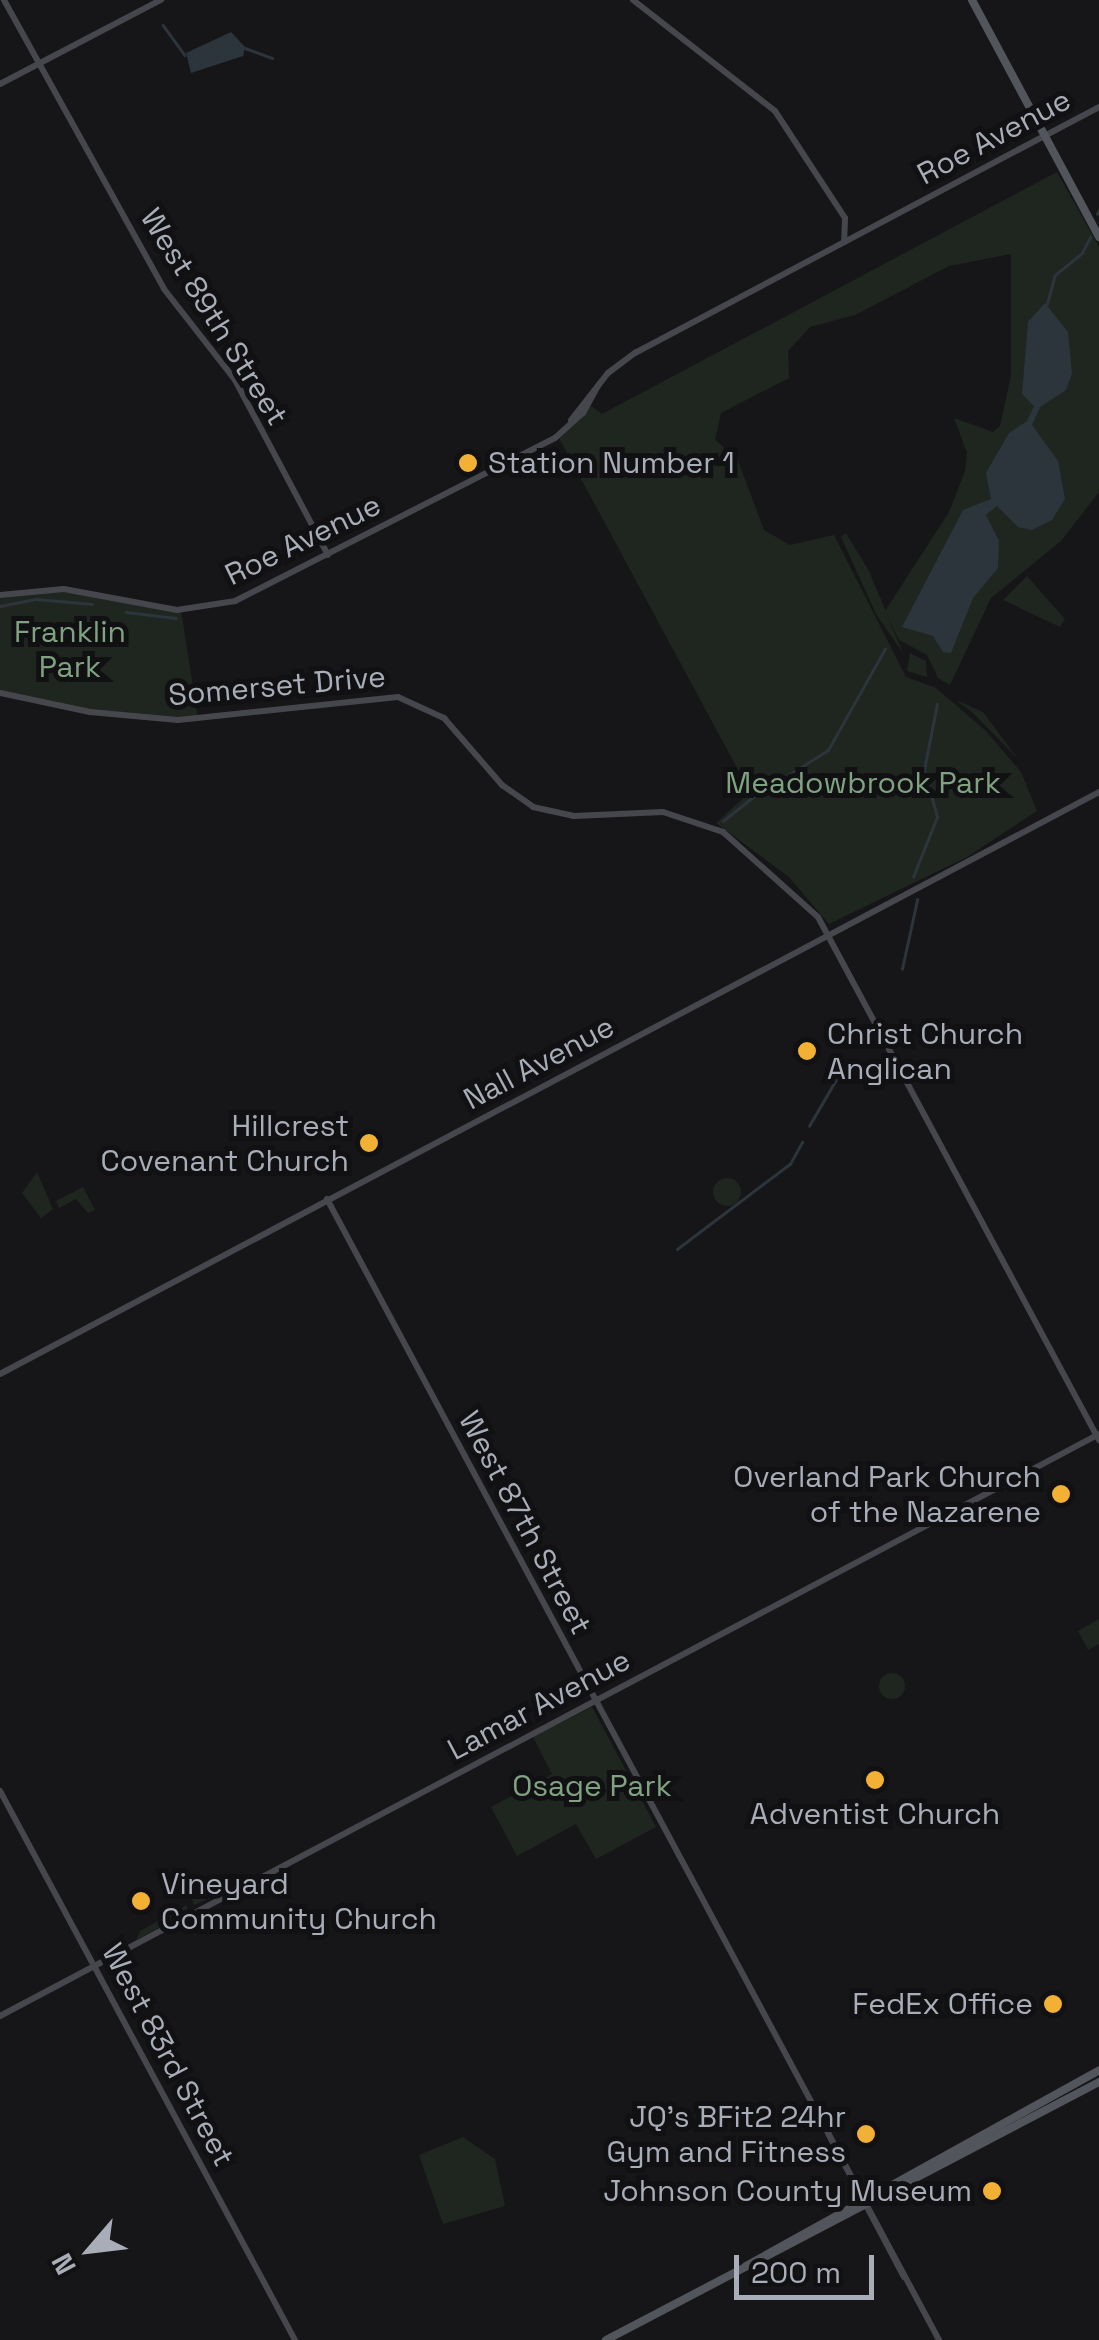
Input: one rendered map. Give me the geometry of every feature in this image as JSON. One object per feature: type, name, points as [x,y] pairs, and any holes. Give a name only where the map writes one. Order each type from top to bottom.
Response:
[{"type":"main road","points":[[972,0],[1099,237]]},
{"type":"main road","points":[[865,2202],[1099,2070]]},
{"type":"main road","points":[[606,2340],[1099,2082]]},
{"type":"street","name":"West 89th Street","points":[[4,0],[164,289],[235,380],[328,555]]},
{"type":"street","points":[[0,84],[161,0]]},
{"type":"street","points":[[634,0],[762,97],[802,144],[845,218],[866,231]]},
{"type":"street","name":"Roe Avenue","points":[[0,595],[64,590],[154,608],[206,608],[251,595],[550,439],[634,352],[1099,107]]},
{"type":"street","points":[[843,243],[845,218]]},
{"type":"street","name":"Somerset Drive","points":[[0,693],[90,712],[178,720],[259,715],[370,694],[408,699],[450,723],[502,785],[533,807],[574,816],[663,812],[723,832],[795,890],[829,934],[1098,1436]]},
{"type":"street","name":"Nall Avenue","points":[[0,1374],[1099,792]]},
{"type":"street","name":"West 87th Street","points":[[327,1199],[939,2340]]},
{"type":"street","name":"Lamar Avenue","points":[[0,2016],[1098,1436]]},
{"type":"street","name":"West 83rd Street","points":[[0,1791],[295,2340]]},
{"type":"green space","name":"Meadowbrook Park","points":[[1057,172],[1099,247],[1099,492],[1061,541],[991,598],[950,685],[938,678],[927,655],[899,640],[885,611],[949,512],[965,471],[967,453],[954,418],[993,432],[1000,426],[1011,375],[1011,254],[949,266],[855,315],[810,327],[788,351],[789,378],[721,413],[715,440],[737,458],[764,530],[790,545],[834,535],[906,677],[936,688],[985,730],[1021,772],[1037,811],[967,857],[829,924],[789,877],[716,823],[750,792],[559,438],[591,406],[602,414]]},
{"type":"green space","points":[[846,533],[869,571],[903,653],[876,614],[841,537]]},
{"type":"green space","points":[[1027,576],[1065,619],[1060,627],[1003,600]]},
{"type":"green space","name":"Franklin Park","points":[[64,589],[181,610],[198,719],[112,715],[0,693],[0,595]]},
{"type":"green space","points":[[910,653],[926,661],[927,677],[907,671]]},
{"type":"green space","points":[[956,700],[983,712],[1018,759],[973,713]]},
{"type":"green space","points":[[37,1172],[53,1209],[41,1218],[22,1193]]},
{"type":"green space","points":[[727,1178],[737,1182],[741,1192],[737,1202],[727,1206],[717,1202],[713,1192],[717,1182]]},
{"type":"green space","points":[[83,1187],[95,1210],[88,1213],[76,1199],[59,1208],[56,1201]]},
{"type":"green space","points":[[1099,1619],[1099,1644],[1088,1650],[1078,1631]]},
{"type":"green space","points":[[892,1673],[901,1677],[905,1686],[901,1695],[892,1699],[883,1695],[879,1686],[883,1677]]},
{"type":"green space","name":"Osage Park","points":[[592,1707],[656,1827],[596,1859],[576,1824],[517,1856],[491,1807],[552,1774],[533,1737]]},
{"type":"green space","points":[[240,1874],[245,1882],[194,1905],[192,1899]]},
{"type":"green space","points":[[187,1905],[188,1912],[136,1940],[140,1931]]},
{"type":"green space","points":[[463,2137],[495,2159],[505,2206],[443,2224],[419,2155]]},
{"type":"shaded area","points":[[231,32],[245,47],[243,56],[191,73],[186,53]]},
{"type":"shaded area","points":[[1045,303],[1068,332],[1072,374],[1066,390],[1040,407],[1032,425],[1058,461],[1065,499],[1052,520],[1032,530],[1018,527],[997,506],[986,515],[999,541],[998,568],[973,598],[951,653],[943,652],[933,636],[902,627],[963,510],[991,499],[986,473],[1009,433],[1027,421],[1034,406],[1022,394],[1028,322]]},
{"type":"waterway","points":[[163,25],[185,55]]},
{"type":"waterway","points":[[245,48],[272,58]]},
{"type":"waterway","points":[[1097,214],[1099,210]]},
{"type":"waterway","points":[[1047,304],[1055,275],[1082,253],[1090,237]]},
{"type":"waterway","points":[[0,606],[36,599],[92,604]]},
{"type":"waterway","points":[[126,612],[176,618]]},
{"type":"waterway","points":[[779,781],[828,750],[885,649]]},
{"type":"waterway","points":[[913,877],[937,817],[924,770],[937,704]]},
{"type":"waterway","points":[[723,821],[758,793]]},
{"type":"waterway","points":[[902,969],[917,900]]},
{"type":"waterway","points":[[809,1126],[841,1071]]},
{"type":"waterway","points":[[677,1249],[790,1164],[802,1142]]},
{"type":"place","name":"Station Number 1","points":[[468,463]]},
{"type":"place","name":"Christ Church Anglican","points":[[807,1051]]},
{"type":"place","name":"Hillcrest Covenant Church","points":[[369,1143]]},
{"type":"place","name":"Overland Park Church of the Nazarene","points":[[1061,1494]]},
{"type":"place","name":"Adventist Church","points":[[875,1780]]},
{"type":"place","name":"Vineyard Community Church","points":[[141,1901]]},
{"type":"place","name":"FedEx Office","points":[[1053,2004]]},
{"type":"place","name":"JQ's BFit2 24hr Gym and Fitness","points":[[866,2134]]},
{"type":"place","name":"Johnson County Museum","points":[[992,2191]]}]
